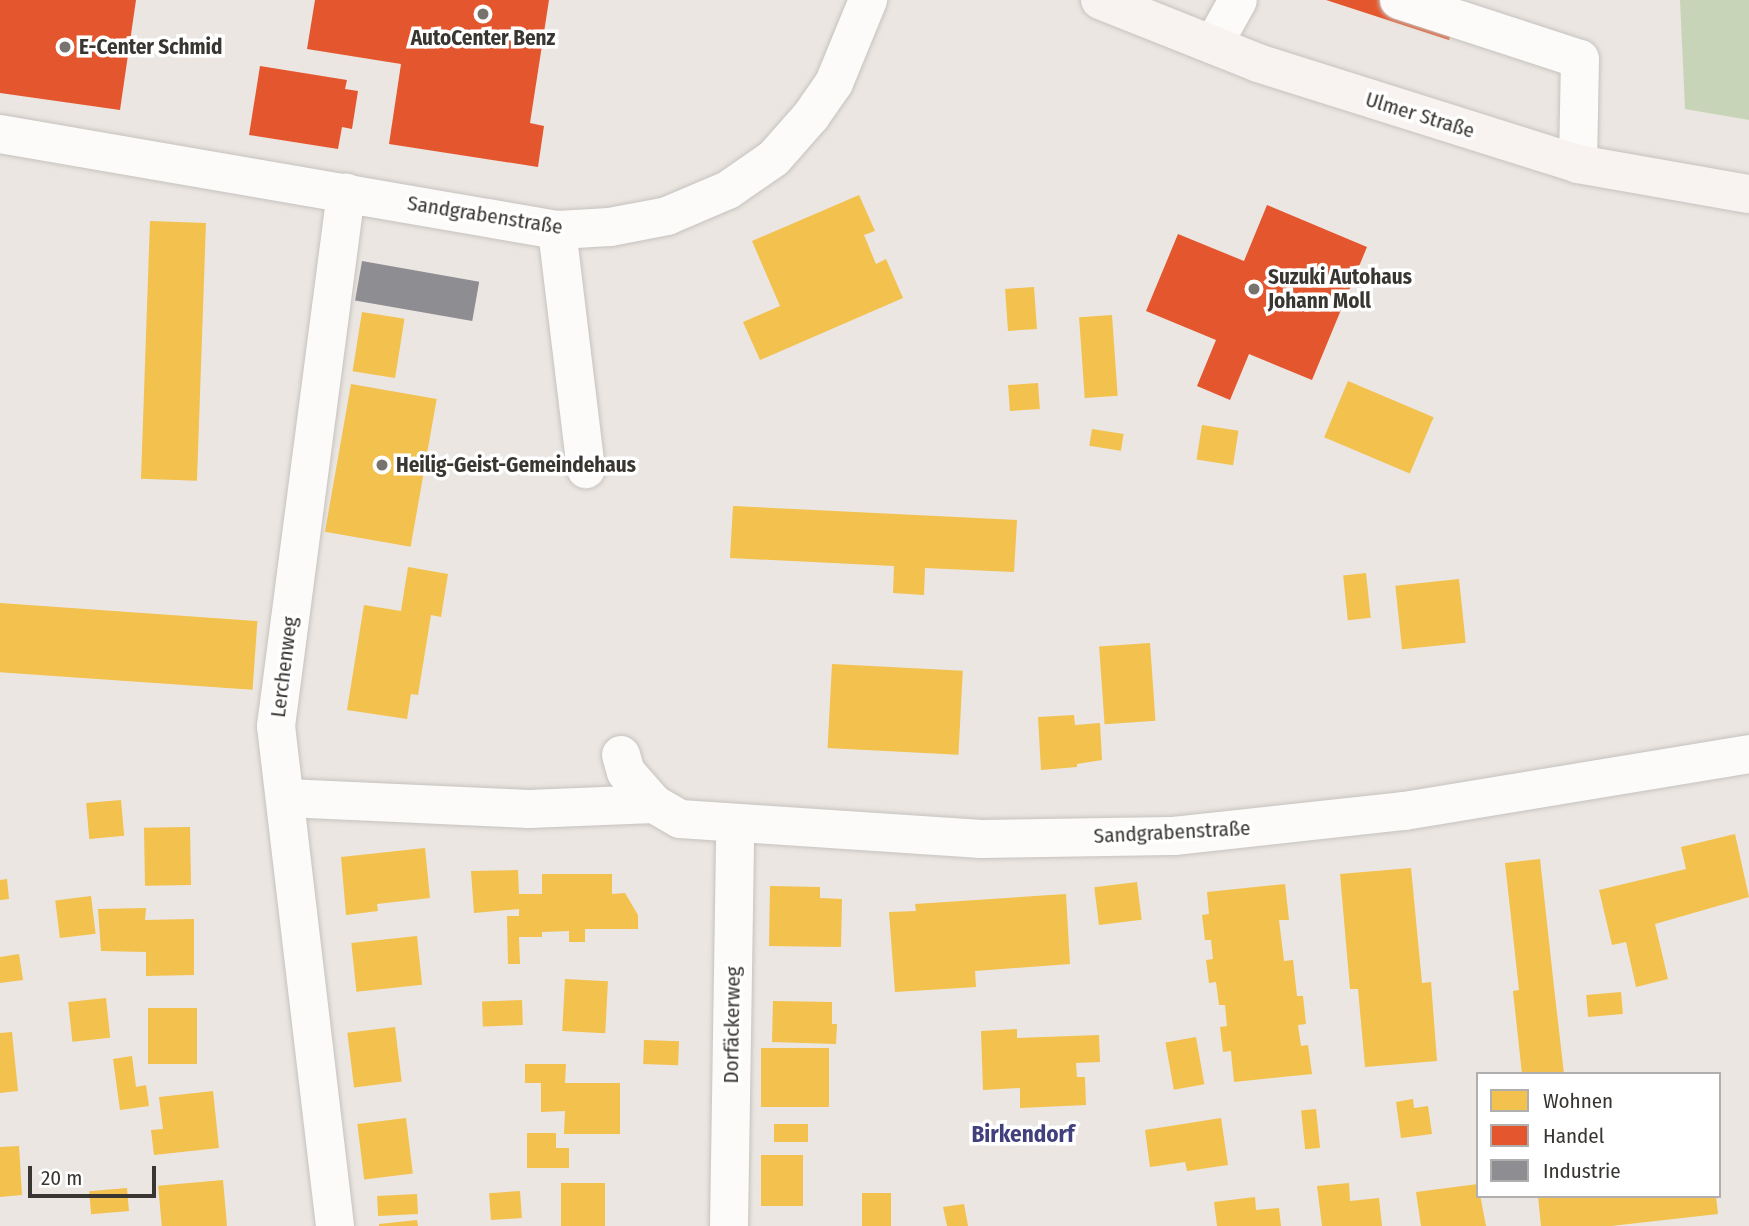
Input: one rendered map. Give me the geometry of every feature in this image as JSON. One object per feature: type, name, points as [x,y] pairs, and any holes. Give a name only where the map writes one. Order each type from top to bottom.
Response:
[{"type":"main road","name":"Ulmer Straße","points":[[1100,0],[1308,79],[1578,164],[1749,194]]},
{"type":"street","name":"Sandgrabenstraße","points":[[0,134],[557,230],[610,227],[667,216],[728,190],[774,158],[811,116],[834,83],[868,0]]},
{"type":"street","points":[[1213,45],[1238,0]]},
{"type":"street","points":[[1399,0],[1580,59],[1578,164]]},
{"type":"street","name":"Lerchenweg","points":[[335,1226],[276,726],[346,193]]},
{"type":"street","points":[[557,230],[586,469]]},
{"type":"street","name":"Sandgrabenstraße","points":[[621,755],[626,772],[654,804],[680,819],[735,825],[981,839],[1174,836],[1405,811],[1749,754]]},
{"type":"street","points":[[286,798],[529,809],[654,804]]},
{"type":"street","name":"Dorfäckerweg","points":[[729,1226],[735,825]]},
{"type":"green space","points":[[1680,0],[1749,0],[1749,120],[1685,109]]},
{"type":"building: Wohnen","points":[[859,195],[875,231],[864,235],[876,264],[886,259],[903,298],[760,360],[743,322],[780,306],[752,241]]},
{"type":"building: Wohnen","points":[[150,221],[206,223],[197,481],[141,479]]},
{"type":"building: Wohnen","points":[[1034,287],[1037,329],[1008,331],[1005,289]]},
{"type":"building: Wohnen","points":[[362,312],[404,319],[395,378],[353,371]]},
{"type":"building: Wohnen","points":[[1112,315],[1118,396],[1085,398],[1079,317]]},
{"type":"building: Wohnen","points":[[1348,381],[1434,417],[1410,473],[1324,437]]},
{"type":"building: Wohnen","points":[[1038,383],[1040,409],[1010,411],[1008,385]]},
{"type":"building: Wohnen","name":"Heilig-Geist-Gemeindehaus","points":[[351,384],[437,399],[411,547],[325,532]]},
{"type":"building: Wohnen","points":[[1202,425],[1239,431],[1233,465],[1197,460]]},
{"type":"building: Wohnen","points":[[1092,429],[1124,434],[1121,451],[1089,446]]},
{"type":"building: Wohnen","points":[[733,506],[1017,520],[1014,572],[925,568],[924,595],[893,593],[894,566],[730,558]]},
{"type":"building: Wohnen","points":[[408,567],[448,574],[441,617],[431,615],[418,695],[411,694],[407,719],[347,710],[364,605],[401,611]]},
{"type":"building: Wohnen","points":[[1366,573],[1371,618],[1348,620],[1343,575]]},
{"type":"building: Wohnen","points":[[1459,579],[1466,643],[1402,649],[1395,586]]},
{"type":"building: Wohnen","points":[[0,603],[257,621],[253,690],[0,672]]},
{"type":"building: Wohnen","points":[[1150,643],[1155,721],[1105,724],[1099,647]]},
{"type":"building: Wohnen","points":[[832,664],[963,671],[958,755],[828,748]]},
{"type":"building: Wohnen","points":[[1074,715],[1075,725],[1100,723],[1102,760],[1077,764],[1077,767],[1041,770],[1038,717]]},
{"type":"building: Wohnen","points":[[121,800],[124,836],[89,839],[86,803]]},
{"type":"building: Wohnen","points":[[190,827],[191,885],[145,886],[144,828]]},
{"type":"building: Wohnen","points":[[1735,834],[1749,897],[1655,924],[1668,979],[1636,987],[1626,942],[1612,945],[1599,890],[1686,869],[1681,847]]},
{"type":"building: Wohnen","points":[[425,848],[430,898],[377,904],[378,911],[346,915],[341,857]]},
{"type":"building: Wohnen","points":[[1540,859],[1564,1072],[1522,1072],[1513,991],[1519,990],[1505,863]]},
{"type":"building: Wohnen","points":[[1411,868],[1422,983],[1431,982],[1437,1061],[1365,1067],[1358,989],[1350,989],[1340,874]]},
{"type":"building: Wohnen","points":[[518,870],[519,894],[542,894],[542,874],[612,874],[612,894],[625,893],[638,915],[638,929],[585,929],[585,942],[569,942],[569,931],[542,932],[542,937],[519,937],[520,964],[508,964],[507,916],[519,916],[519,909],[474,913],[471,871]]},
{"type":"building: Wohnen","points":[[7,879],[9,899],[0,900],[0,880]]},
{"type":"building: Wohnen","points":[[1137,882],[1142,920],[1099,925],[1094,887]]},
{"type":"building: Wohnen","points":[[1285,884],[1289,920],[1279,920],[1284,961],[1293,960],[1297,996],[1303,996],[1306,1024],[1298,1025],[1301,1046],[1308,1045],[1312,1074],[1234,1082],[1231,1051],[1223,1052],[1220,1027],[1227,1026],[1225,1005],[1219,1005],[1216,982],[1209,983],[1206,960],[1213,959],[1211,940],[1205,940],[1202,915],[1209,914],[1207,892]]},
{"type":"building: Wohnen","points":[[770,886],[820,887],[820,898],[842,899],[841,947],[769,946]]},
{"type":"building: Wohnen","points":[[1066,894],[1070,964],[975,971],[976,987],[895,992],[889,912],[916,911],[915,904]]},
{"type":"building: Wohnen","points":[[91,896],[96,934],[60,938],[55,900]]},
{"type":"building: Wohnen","points":[[146,908],[145,920],[194,919],[194,975],[146,976],[146,952],[101,951],[98,909]]},
{"type":"building: Wohnen","points":[[417,936],[422,985],[356,992],[351,943]]},
{"type":"building: Wohnen","points":[[19,954],[23,980],[0,983],[0,957]]},
{"type":"building: Wohnen","points":[[565,979],[608,981],[605,1033],[562,1031]]},
{"type":"building: Wohnen","points":[[1621,992],[1623,1014],[1588,1017],[1586,995]]},
{"type":"building: Wohnen","points":[[106,998],[110,1038],[72,1042],[68,1002]]},
{"type":"building: Wohnen","points":[[522,1000],[523,1025],[483,1026],[482,1001]]},
{"type":"building: Wohnen","points":[[773,1001],[832,1002],[832,1024],[837,1024],[836,1044],[772,1042]]},
{"type":"building: Wohnen","points":[[148,1008],[197,1008],[197,1064],[148,1064]]},
{"type":"building: Wohnen","points":[[395,1027],[402,1082],[354,1087],[347,1033]]},
{"type":"building: Wohnen","points":[[1017,1029],[1017,1038],[1099,1035],[1100,1062],[1076,1063],[1077,1077],[1085,1077],[1086,1105],[1020,1108],[1020,1088],[983,1090],[981,1031]]},
{"type":"building: Wohnen","points":[[12,1032],[18,1091],[0,1093],[0,1033]]},
{"type":"building: Wohnen","points":[[1196,1037],[1204,1084],[1174,1090],[1165,1042]]},
{"type":"building: Wohnen","points":[[644,1040],[679,1041],[678,1065],[643,1064]]},
{"type":"building: Wohnen","points":[[761,1048],[829,1048],[829,1107],[761,1107]]},
{"type":"building: Wohnen","points":[[132,1056],[136,1087],[146,1085],[149,1106],[120,1110],[113,1059]]},
{"type":"building: Wohnen","points":[[525,1064],[566,1064],[565,1083],[620,1083],[620,1134],[564,1134],[565,1111],[541,1112],[541,1083],[525,1083]]},
{"type":"building: Wohnen","points":[[213,1091],[219,1148],[154,1155],[151,1130],[163,1129],[159,1097]]},
{"type":"building: Wohnen","points":[[1413,1099],[1414,1108],[1428,1106],[1432,1134],[1401,1138],[1396,1102]]},
{"type":"building: Wohnen","points":[[1316,1109],[1320,1148],[1305,1149],[1301,1111]]},
{"type":"building: Wohnen","points":[[406,1118],[413,1174],[364,1180],[357,1124]]},
{"type":"building: Wohnen","points":[[1221,1118],[1228,1165],[1187,1171],[1185,1162],[1150,1167],[1145,1130]]},
{"type":"building: Wohnen","points":[[774,1124],[808,1124],[808,1142],[774,1142]]},
{"type":"building: Wohnen","points":[[527,1133],[556,1133],[556,1148],[569,1148],[569,1168],[527,1168]]},
{"type":"building: Wohnen","points":[[19,1146],[22,1195],[0,1197],[0,1147]]},
{"type":"building: Wohnen","points":[[761,1155],[803,1155],[803,1206],[761,1206]]},
{"type":"building: Wohnen","points":[[223,1180],[227,1226],[162,1226],[158,1186]]},
{"type":"building: Wohnen","points":[[561,1183],[605,1183],[605,1226],[561,1226]]},
{"type":"building: Wohnen","points":[[1349,1183],[1350,1201],[1379,1198],[1382,1226],[1322,1226],[1317,1186]]},
{"type":"building: Wohnen","points":[[1476,1184],[1476,1198],[1481,1198],[1486,1226],[1421,1226],[1416,1192]]},
{"type":"building: Wohnen","points":[[127,1188],[129,1211],[91,1214],[89,1191]]},
{"type":"building: Wohnen","points":[[520,1191],[522,1218],[491,1220],[489,1193]]},
{"type":"building: Wohnen","points":[[862,1193],[891,1193],[891,1226],[862,1226]]},
{"type":"building: Wohnen","points":[[417,1194],[418,1214],[378,1216],[377,1196]]},
{"type":"building: Wohnen","points":[[1255,1197],[1256,1210],[1279,1208],[1281,1226],[1217,1226],[1214,1202]]},
{"type":"building: Wohnen","points":[[1538,1198],[1716,1198],[1718,1214],[1611,1226],[1541,1226]]},
{"type":"building: Wohnen","points":[[964,1204],[968,1226],[947,1226],[943,1207]]},
{"type":"building: Wohnen","points":[[417,1220],[418,1226],[379,1226],[379,1224]]},
{"type":"building: Handel","name":"E-Center Schmid","points":[[0,0],[136,0],[120,110],[0,93]]},
{"type":"building: Handel","points":[[315,0],[549,0],[530,123],[544,126],[538,167],[389,144],[401,64],[307,49]]},
{"type":"building: Handel","points":[[1326,0],[1462,0],[1449,40]]},
{"type":"building: Handel","points":[[260,66],[347,80],[345,89],[358,91],[352,129],[342,127],[338,149],[249,135]]},
{"type":"building: Handel","points":[[1267,205],[1367,247],[1312,380],[1249,354],[1230,400],[1197,386],[1216,340],[1146,311],[1178,234],[1244,261]]},
{"type":"building: Industrie","points":[[362,261],[479,282],[472,321],[355,300]]},
{"type":"place","name":"AutoCenter Benz","points":[[483,14]]},
{"type":"place","name":"E-Center Schmid","points":[[65,47]]},
{"type":"place","name":"Suzuki Autohaus Johann Moll","points":[[1254,289]]},
{"type":"place","name":"Heilig-Geist-Gemeindehaus","points":[[382,465]]},
{"type":"district","name":"Birkendorf","points":[[1023,1134]]}]
